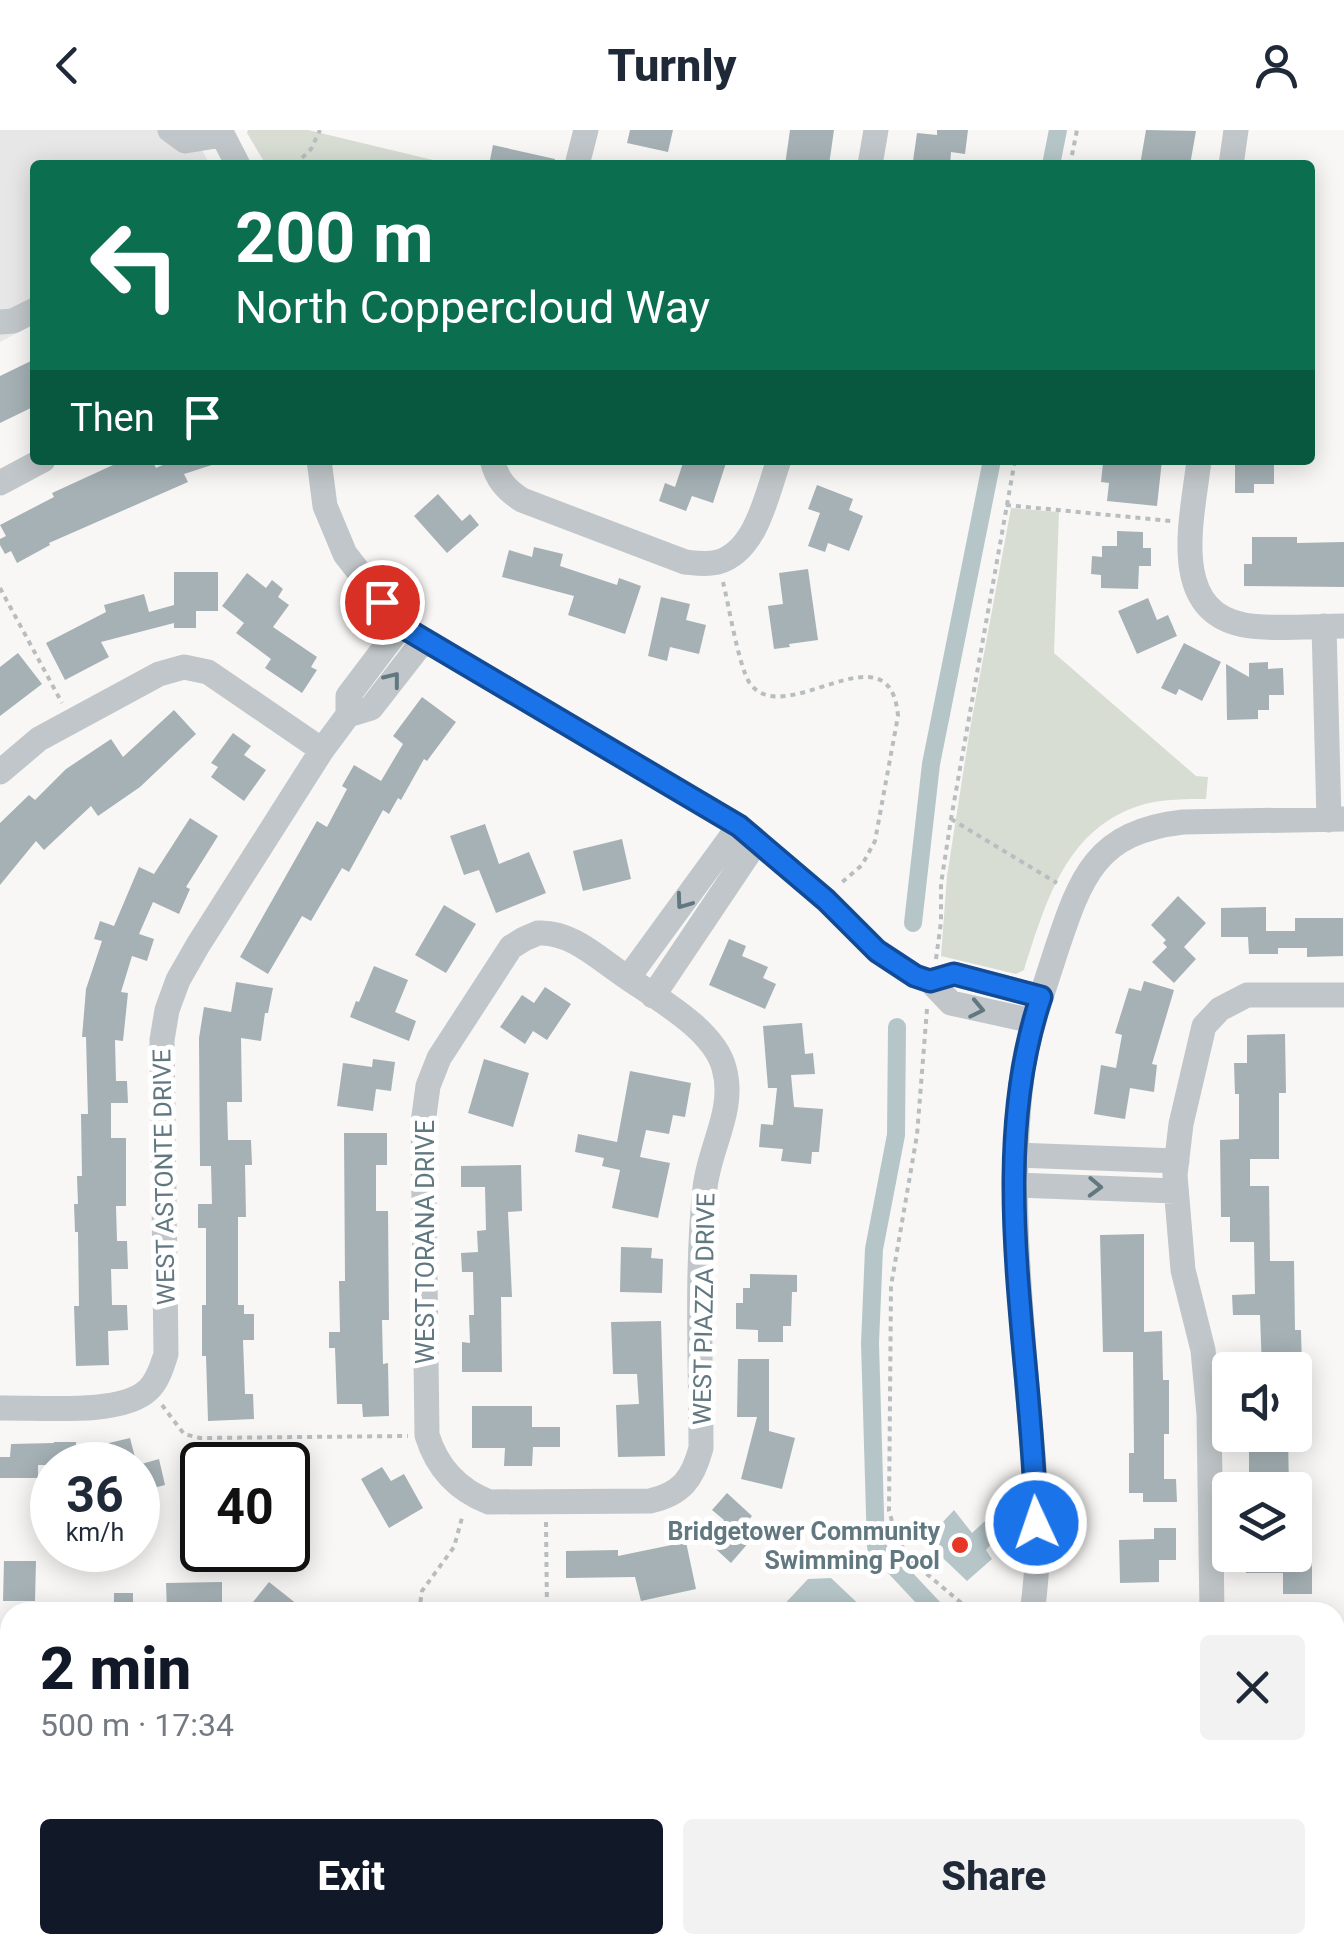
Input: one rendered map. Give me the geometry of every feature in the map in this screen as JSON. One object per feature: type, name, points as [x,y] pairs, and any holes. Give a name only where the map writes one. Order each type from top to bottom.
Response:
[{"type":"street","points":[[170,130],[185,141],[221,132],[235,160]]},
{"type":"street","points":[[578,160],[586,130]]},
{"type":"street","points":[[871,160],[876,130]]},
{"type":"street","points":[[1231,160],[1236,130]]},
{"type":"street","points":[[0,322],[30,312]]},
{"type":"street","points":[[0,483],[33,465]]},
{"type":"street","points":[[320,465],[325,506],[345,554],[401,626],[748,834],[826,900],[877,951],[915,976],[931,983],[954,974],[1037,1009]]},
{"type":"street","points":[[494,467],[505,489],[522,500],[686,562],[725,568],[751,537],[776,465]]},
{"type":"street","points":[[1039,1602],[1036,1494],[1020,1314],[1015,1155],[1022,1073],[1037,1009],[1076,894],[1089,871],[1112,847],[1134,832],[1183,822],[1337,819],[1334,626],[1248,626],[1223,620],[1204,604],[1194,583],[1190,560],[1199,465]]},
{"type":"street","name":"WEST ASTONTE DRIVE","points":[[348,715],[348,696],[401,626]]},
{"type":"street","name":"WEST ASTONTE DRIVE","points":[[150,1388],[166,1354],[162,1040],[167,1010],[198,945],[322,750],[348,715],[371,708],[424,640]]},
{"type":"street","points":[[0,772],[39,740],[71,721],[159,674],[184,667],[208,672],[322,750]]},
{"type":"street","points":[[748,834],[654,996],[628,978],[748,834]]},
{"type":"street","name":"WEST TORANA DRIVE","points":[[469,1494],[442,1466],[428,1436],[422,1122],[428,1086],[440,1058],[512,947],[524,939],[550,932],[564,935],[628,978]]},
{"type":"street","points":[[1205,1602],[1209,1414],[1203,1350],[1183,1270],[1176,1191],[1181,1124],[1204,1026],[1220,1009],[1247,995],[1344,995]]},
{"type":"street","name":"WEST PIAZZA DRIVE","points":[[546,1502],[665,1498],[695,1471],[701,1448],[700,1252],[706,1182],[727,1096],[724,1066],[694,1024],[654,996]]},
{"type":"street","points":[[1015,1155],[1177,1161]]},
{"type":"street","points":[[1014,1184],[1176,1191]]},
{"type":"street","points":[[0,1408],[112,1406],[132,1401],[150,1388]]},
{"type":"street","points":[[469,1494],[490,1502],[546,1502]]},
{"type":"path","points":[[300,160],[320,130]]},
{"type":"path","points":[[1071,160],[1076,130]]},
{"type":"path","points":[[960,1602],[909,1559],[889,1511],[891,1286],[916,1135],[951,819],[1014,465]]},
{"type":"path","points":[[1006,505],[1177,522]]},
{"type":"path","points":[[725,568],[744,668],[756,689],[779,698],[858,677],[872,677],[891,689],[897,700],[898,716],[875,840],[862,865],[839,885]]},
{"type":"path","points":[[0,588],[71,721]]},
{"type":"path","points":[[951,819],[1057,884]]},
{"type":"path","points":[[150,1388],[184,1434],[200,1438],[428,1436]]},
{"type":"path","points":[[420,1602],[422,1591],[454,1547],[469,1494]]},
{"type":"path","points":[[546,1502],[547,1602]]},
{"type":"shaded area","points":[[0,130],[191,130],[207,160],[30,160],[30,326],[0,342]]},
{"type":"shaded area","points":[[308,130],[433,160],[263,160],[247,133]]},
{"type":"shaded area","points":[[1011,508],[1059,512],[1054,653],[1196,776],[1208,777],[1206,799],[1145,804],[1118,815],[1078,848],[1051,893],[1024,970],[1016,974],[941,956],[947,876]]},
{"type":"shaded area","name":"Bridgetower Community Swimming Pool","points":[[954,1510],[972,1533],[985,1521],[1000,1534],[986,1550],[992,1559],[967,1581],[925,1541]]},
{"type":"shaded area","points":[[831,1578],[856,1602],[786,1602],[808,1579]]},
{"type":"building","points":[[630,130],[673,130],[668,152],[627,143]]},
{"type":"building","points":[[790,130],[834,130],[830,160],[786,160]]},
{"type":"building","points":[[937,130],[968,130],[965,154],[951,152],[950,160],[913,160],[917,133],[937,135]]},
{"type":"building","points":[[1146,130],[1196,131],[1191,160],[1141,160]]},
{"type":"building","points":[[493,145],[555,159],[555,160],[490,160]]},
{"type":"building","points":[[30,361],[30,408],[0,423],[0,376]]},
{"type":"building","points":[[113,465],[212,465],[184,474],[188,482],[49,543],[17,563],[11,551],[5,554],[0,545],[0,539],[6,536],[0,525],[54,497],[52,493]]},
{"type":"building","points":[[682,465],[725,465],[713,503],[692,496],[686,511],[659,501],[665,483],[675,487]]},
{"type":"building","points":[[1103,465],[1161,465],[1157,506],[1107,501],[1109,483],[1101,482]]},
{"type":"building","points":[[1235,465],[1274,465],[1274,484],[1254,484],[1254,493],[1235,493]]},
{"type":"building","points":[[817,485],[853,499],[849,510],[863,516],[849,551],[828,543],[825,552],[808,546],[820,513],[808,509]]},
{"type":"building","points":[[438,494],[462,521],[470,514],[479,525],[447,553],[414,516]]},
{"type":"building","points":[[1117,531],[1143,532],[1143,548],[1151,548],[1151,566],[1139,566],[1138,589],[1101,588],[1101,575],[1091,574],[1092,556],[1102,557],[1102,546],[1117,546]]},
{"type":"building","points":[[1252,537],[1297,537],[1297,543],[1344,542],[1344,587],[1244,586],[1244,564],[1252,564]]},
{"type":"building","points":[[534,547],[563,554],[560,566],[617,585],[619,578],[641,586],[625,634],[568,615],[574,596],[502,577],[509,550],[532,557]]},
{"type":"building","points":[[808,569],[818,640],[774,649],[768,606],[783,604],[779,573]]},
{"type":"building","points":[[174,572],[218,572],[218,611],[196,611],[196,628],[174,628],[174,623],[101,642],[109,657],[65,680],[46,643],[106,612],[104,605],[144,594],[149,612],[174,605]]},
{"type":"building","points":[[247,573],[266,588],[272,580],[283,589],[278,597],[289,605],[273,627],[317,657],[311,667],[317,670],[302,693],[265,668],[271,659],[236,633],[244,623],[222,606]]},
{"type":"building","points":[[661,597],[690,604],[686,620],[706,625],[699,654],[670,647],[667,661],[648,656]]},
{"type":"building","points":[[1148,598],[1157,620],[1168,615],[1177,636],[1137,654],[1118,611]]},
{"type":"building","points":[[1184,643],[1221,662],[1202,701],[1179,689],[1176,695],[1161,688]]},
{"type":"building","points":[[18,653],[42,684],[0,716],[0,667]]},
{"type":"building","points":[[1268,662],[1268,669],[1283,668],[1284,695],[1269,695],[1269,710],[1258,710],[1258,719],[1227,720],[1226,664],[1249,677],[1249,663]]},
{"type":"building","points":[[422,697],[456,722],[427,761],[424,759],[401,800],[398,798],[389,814],[383,810],[349,872],[342,868],[311,921],[302,916],[268,974],[240,957],[317,821],[327,827],[347,789],[342,786],[354,765],[381,781],[403,744],[393,736]]},
{"type":"building","points":[[174,710],[196,734],[140,787],[98,816],[91,806],[44,850],[36,841],[0,885],[0,823],[29,795],[35,800],[66,769],[111,739],[123,757]]},
{"type":"building","points":[[233,733],[251,746],[244,755],[266,770],[244,801],[211,777],[218,767],[211,763]]},
{"type":"building","points":[[190,818],[218,836],[186,887],[190,889],[179,914],[153,902],[139,934],[154,939],[147,961],[132,956],[121,992],[128,993],[123,1041],[115,1040],[116,1081],[127,1081],[128,1103],[111,1103],[111,1138],[126,1138],[126,1206],[116,1206],[117,1241],[127,1241],[128,1269],[111,1269],[112,1305],[127,1305],[128,1330],[108,1331],[109,1365],[76,1366],[74,1306],[79,1306],[74,1204],[78,1204],[77,1176],[82,1176],[81,1114],[88,1114],[86,1037],[82,1037],[86,989],[102,941],[94,939],[100,921],[114,926],[139,867],[154,874]]},
{"type":"building","points":[[485,824],[499,864],[529,852],[546,893],[496,913],[479,870],[464,875],[450,836]]},
{"type":"building","points":[[622,839],[631,879],[583,891],[573,851]]},
{"type":"building","points":[[1178,896],[1206,923],[1184,947],[1196,959],[1174,983],[1152,962],[1167,947],[1163,943],[1166,940],[1151,925]]},
{"type":"building","points":[[444,905],[476,924],[446,973],[415,955]]},
{"type":"building","points":[[1266,907],[1266,931],[1295,931],[1295,918],[1343,918],[1343,956],[1307,957],[1307,948],[1249,954],[1248,937],[1221,937],[1221,908]]},
{"type":"building","points":[[729,939],[746,946],[742,956],[768,967],[763,978],[776,984],[765,1009],[709,985]]},
{"type":"building","points":[[374,966],[408,980],[395,1012],[416,1021],[409,1041],[350,1017]]},
{"type":"building","points":[[1144,981],[1174,990],[1152,1064],[1157,1065],[1154,1092],[1130,1088],[1125,1119],[1094,1114],[1101,1065],[1116,1068],[1122,1035],[1115,1033],[1129,988],[1141,991]]},
{"type":"building","points":[[236,982],[273,988],[261,1041],[241,1038],[242,1102],[227,1102],[228,1140],[251,1140],[252,1165],[245,1165],[246,1217],[238,1217],[238,1305],[244,1305],[244,1314],[254,1314],[254,1340],[243,1340],[245,1394],[253,1394],[254,1419],[208,1421],[206,1356],[202,1356],[206,1228],[198,1228],[198,1204],[212,1204],[211,1166],[200,1166],[199,1038],[204,1007],[231,1012]]},
{"type":"building","points":[[545,987],[571,1004],[547,1040],[533,1031],[525,1044],[500,1027],[522,995],[534,1003]]},
{"type":"building","points":[[802,1023],[805,1054],[813,1053],[815,1074],[791,1075],[794,1107],[823,1109],[819,1152],[812,1152],[811,1164],[781,1161],[783,1149],[759,1147],[761,1124],[773,1125],[777,1088],[768,1088],[763,1026]]},
{"type":"building","points":[[1285,1034],[1286,1093],[1279,1093],[1279,1159],[1250,1159],[1250,1186],[1269,1186],[1270,1261],[1294,1261],[1295,1330],[1301,1330],[1302,1352],[1261,1352],[1260,1315],[1233,1315],[1232,1295],[1255,1294],[1254,1242],[1230,1242],[1230,1217],[1221,1217],[1220,1140],[1239,1139],[1234,1063],[1247,1063],[1247,1035]]},
{"type":"building","points":[[373,1059],[395,1062],[391,1091],[376,1089],[373,1111],[337,1106],[343,1063],[372,1067]]},
{"type":"building","points":[[484,1059],[529,1073],[513,1127],[468,1113]]},
{"type":"building","points":[[630,1071],[691,1083],[685,1117],[673,1115],[669,1134],[646,1130],[640,1157],[670,1163],[658,1218],[612,1208],[620,1170],[602,1166],[604,1158],[575,1152],[578,1134],[617,1142]]},
{"type":"building","points":[[344,1133],[387,1133],[387,1165],[376,1165],[376,1211],[388,1211],[389,1320],[382,1320],[389,1416],[363,1417],[362,1404],[337,1404],[335,1348],[329,1348],[329,1332],[340,1332],[339,1281],[345,1281]]},
{"type":"building","points":[[521,1165],[522,1211],[508,1212],[512,1297],[501,1297],[502,1372],[462,1372],[462,1342],[470,1343],[469,1315],[474,1315],[473,1272],[462,1272],[461,1253],[478,1252],[477,1231],[486,1230],[485,1187],[461,1187],[461,1166]]},
{"type":"building","points":[[1144,1234],[1144,1332],[1162,1331],[1163,1380],[1169,1380],[1164,1479],[1176,1479],[1177,1502],[1143,1502],[1143,1493],[1129,1493],[1129,1453],[1134,1453],[1133,1352],[1103,1352],[1100,1235]]},
{"type":"building","points":[[621,1247],[652,1248],[651,1258],[663,1259],[662,1293],[620,1292]]},
{"type":"building","points":[[750,1274],[797,1275],[791,1326],[783,1326],[783,1342],[758,1342],[758,1330],[736,1329],[736,1303],[743,1303],[743,1288],[750,1288]]},
{"type":"building","points":[[661,1321],[665,1456],[618,1457],[616,1405],[639,1404],[637,1374],[613,1374],[611,1322]]},
{"type":"building","points":[[738,1359],[769,1359],[769,1431],[795,1438],[782,1489],[741,1479],[757,1417],[737,1417]]},
{"type":"building","points":[[472,1406],[532,1406],[532,1427],[560,1427],[560,1447],[533,1447],[532,1466],[504,1466],[505,1448],[472,1448]]},
{"type":"building","points":[[11,1444],[30,1444],[30,1478],[0,1478],[0,1457],[10,1457]]},
{"type":"building","points":[[1249,1452],[1288,1452],[1289,1472],[1249,1472]]},
{"type":"building","points":[[382,1467],[391,1481],[404,1474],[423,1508],[389,1528],[361,1479]]},
{"type":"building","points":[[727,1493],[752,1516],[746,1523],[757,1533],[731,1563],[706,1540],[724,1520],[712,1510]]},
{"type":"building","points":[[1154,1528],[1176,1528],[1176,1560],[1159,1560],[1159,1582],[1120,1583],[1119,1540],[1154,1539]]},
{"type":"building","points":[[686,1542],[696,1589],[641,1601],[635,1577],[566,1578],[566,1551],[618,1550],[618,1556]]},
{"type":"building","points":[[4,1561],[30,1561],[30,1572],[36,1572],[35,1601],[3,1601]]},
{"type":"building","points":[[1312,1572],[1312,1594],[1283,1594],[1283,1573],[1246,1573]]},
{"type":"building","points":[[222,1582],[222,1602],[167,1602],[166,1583]]},
{"type":"building","points":[[269,1582],[294,1602],[253,1602]]},
{"type":"building","points":[[114,1593],[133,1593],[133,1602],[114,1602]]},
{"type":"waterway","points":[[1052,160],[1058,130]]},
{"type":"waterway","points":[[913,923],[931,764],[991,465]]},
{"type":"waterway","points":[[897,1027],[896,1135],[874,1249],[870,1343],[876,1547],[928,1602]]},
{"type":"place","name":"Bridgetower Community Swimming Pool","points":[[960,1545]]},
{"type":"route","points":[[382,602],[401,626],[739,826],[826,900],[877,951],[915,976],[930,981],[954,974],[1041,997],[1022,1073],[1014,1170],[1036,1523]]}]
